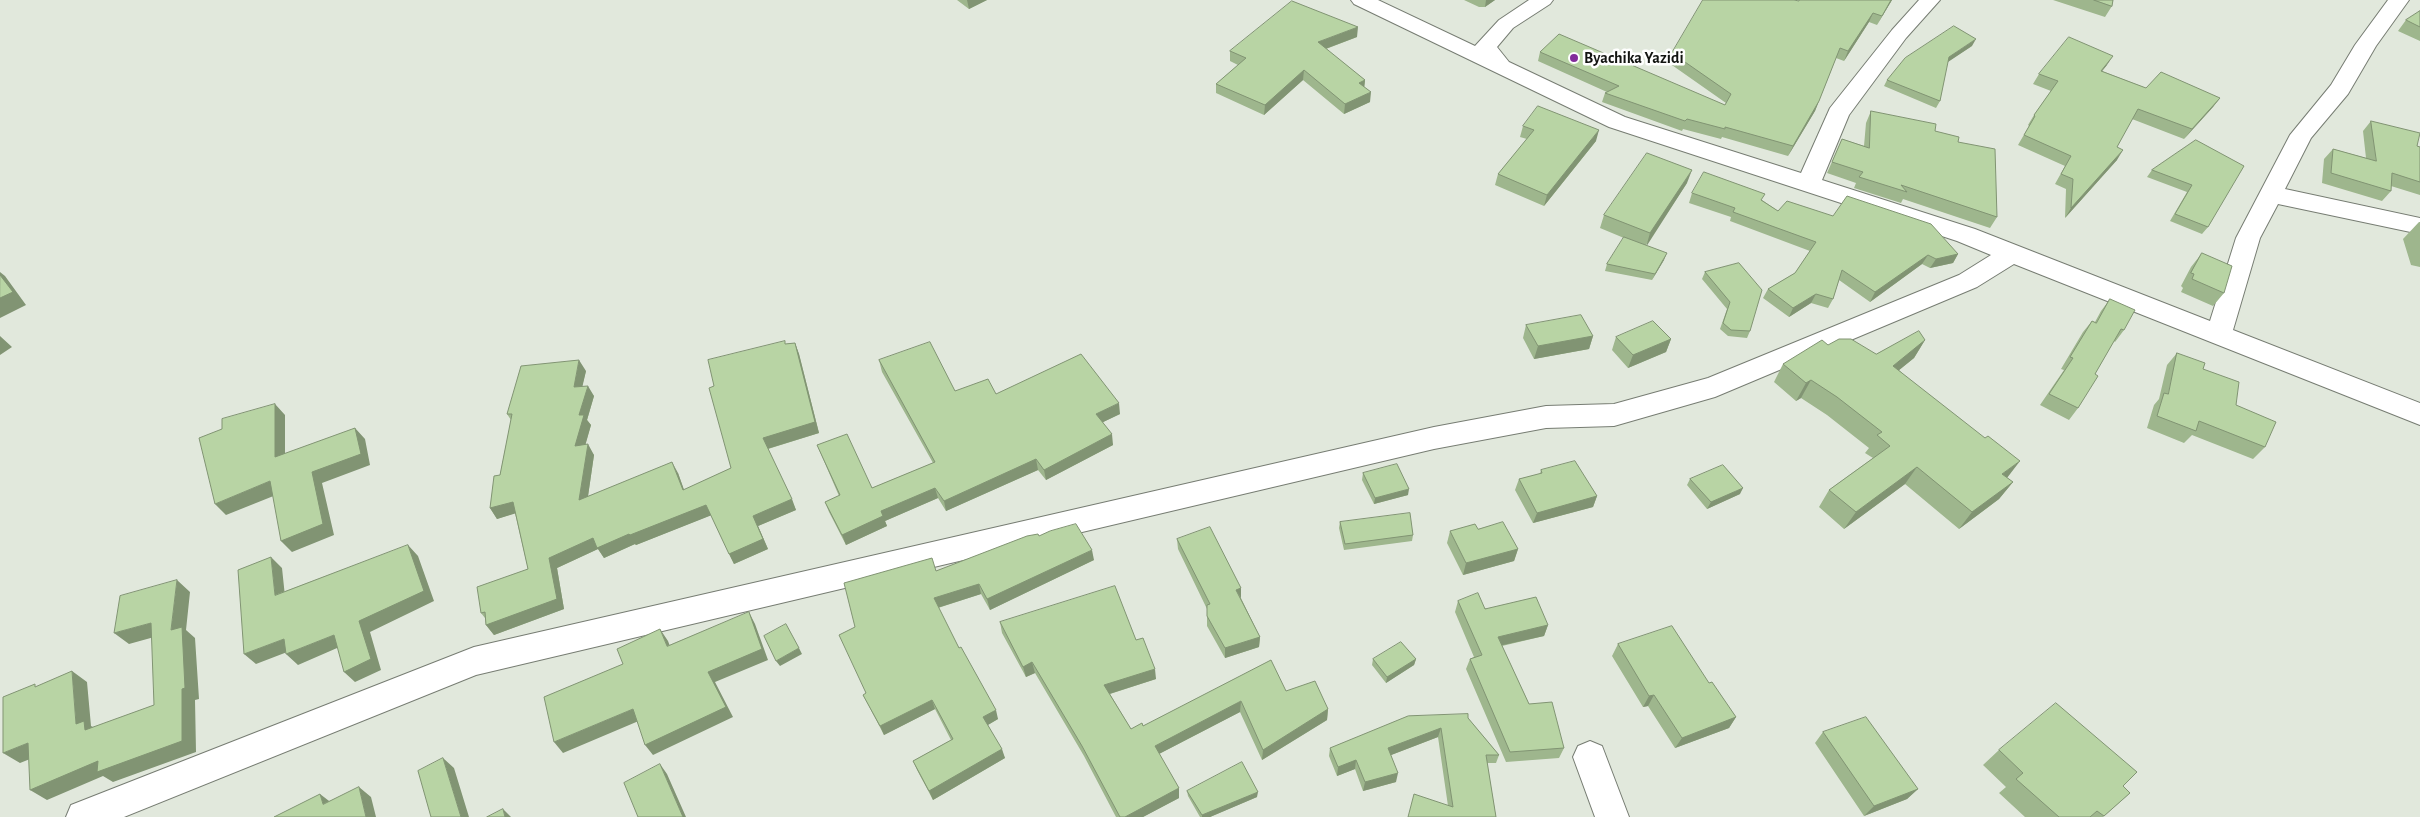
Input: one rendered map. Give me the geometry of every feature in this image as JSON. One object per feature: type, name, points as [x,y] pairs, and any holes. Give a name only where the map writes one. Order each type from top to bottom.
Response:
[{"type":"street","points":[[1361,0],[1617,122],[1966,235],[2420,414]]},
{"type":"street","points":[[1502,68],[1485,47],[1506,24],[1543,0]]},
{"type":"street","points":[[1808,184],[1838,113],[1899,34],[1930,0]]},
{"type":"street","points":[[2219,334],[2248,238],[2301,135],[2340,89],[2366,45],[2399,0]]},
{"type":"street","points":[[2270,194],[2420,226]]},
{"type":"street","points":[[83,817],[474,661],[1434,438],[1546,417],[1614,415],[1715,387],[1968,281],[2013,253]]},
{"type":"street","points":[[1590,757],[1612,817]]},
{"type":"building","points":[[1703,0],[1891,0],[1882,16],[1873,13],[1848,51],[1840,48],[1819,101],[1793,146],[1725,127],[1725,129],[1687,119],[1685,121],[1605,93],[1619,86],[1540,52],[1559,34],[1725,105],[1731,94],[1672,53]]},
{"type":"building","points":[[2094,0],[2113,0],[2112,6]]},
{"type":"building","points":[[1292,1],[1358,27],[1318,42],[1365,80],[1359,83],[1371,92],[1345,104],[1304,70],[1265,105],[1216,84],[1246,58],[1230,51]]},
{"type":"building","points":[[2420,11],[2420,27],[2406,20]]},
{"type":"building","points":[[1954,26],[1976,39],[1949,57],[1940,101],[1887,80],[1905,58]]},
{"type":"building","points":[[2069,37],[2113,56],[2101,71],[2146,88],[2161,72],[2220,98],[2192,129],[2138,109],[2117,147],[2123,150],[2071,208],[2073,179],[2061,174],[2071,156],[2024,135],[2034,115],[2058,81],[2039,74]]},
{"type":"building","points":[[1538,106],[1599,130],[1547,195],[1498,174],[1534,130],[1523,126]]},
{"type":"building","points":[[1871,111],[1936,124],[1935,131],[1959,137],[1958,142],[1995,149],[1997,217],[1901,185],[1907,192],[1859,177],[1863,172],[1832,162],[1842,139],[1869,148]]},
{"type":"building","points":[[2371,121],[2420,133],[2417,146],[2420,147],[2420,182],[2392,173],[2391,191],[2331,173],[2333,149],[2376,161]]},
{"type":"building","points":[[2196,140],[2244,166],[2208,227],[2175,214],[2192,185],[2152,170]]},
{"type":"building","points":[[1647,153],[1692,170],[1650,233],[1604,215]]},
{"type":"building","points":[[1704,172],[1765,194],[1761,200],[1778,211],[1787,201],[1833,216],[1847,196],[1931,224],[1958,254],[1936,259],[1928,255],[1875,292],[1842,270],[1833,299],[1816,294],[1793,308],[1768,289],[1795,273],[1816,242],[1733,212],[1735,208],[1692,193]]},
{"type":"building","points":[[1624,237],[1667,253],[1655,274],[1607,264]]},
{"type":"building","points":[[2202,253],[2232,266],[2224,293],[2192,279],[2194,274],[2191,273]]},
{"type":"building","points":[[1739,263],[1762,290],[1750,331],[1731,330],[1723,323],[1730,302],[1705,272]]},
{"type":"building","points":[[0,275],[13,292],[0,298]]},
{"type":"building","points":[[2110,299],[2135,310],[2124,330],[2121,329],[2095,374],[2098,376],[2078,408],[2049,394],[2073,358],[2070,357],[2092,321],[2096,323]]},
{"type":"building","points":[[1581,315],[1593,336],[1538,346],[1526,325]]},
{"type":"building","points":[[1653,321],[1671,339],[1633,355],[1616,337]]},
{"type":"building","points":[[1919,331],[1925,340],[1893,366],[1985,438],[1988,436],[2020,461],[2002,474],[2013,482],[1972,512],[1917,467],[1856,512],[1829,490],[1890,446],[1877,435],[1882,432],[1837,397],[1811,380],[1806,383],[1783,364],[1822,340],[1828,345],[1839,339],[1851,339],[1876,354]]},
{"type":"building","points":[[785,341],[785,344],[795,343],[815,422],[763,438],[792,499],[753,516],[763,539],[729,554],[706,505],[597,548],[593,538],[549,558],[557,599],[486,625],[485,612],[481,613],[477,587],[528,569],[513,502],[490,508],[494,476],[500,475],[512,414],[507,414],[521,366],[579,360],[574,387],[588,386],[579,415],[584,415],[575,446],[588,444],[579,500],[672,462],[683,490],[731,468],[709,388],[714,386],[708,360]]},
{"type":"building","points":[[930,342],[955,391],[988,379],[996,394],[1081,354],[1119,403],[1096,414],[1112,434],[1044,470],[1036,459],[944,501],[935,488],[881,511],[883,516],[842,535],[825,502],[840,495],[817,445],[847,434],[872,488],[935,462],[879,360]]},
{"type":"building","points":[[2177,353],[2205,363],[2203,369],[2239,382],[2236,405],[2276,422],[2265,447],[2199,421],[2196,431],[2157,416],[2164,393],[2168,394]]},
{"type":"building","points":[[275,404],[275,457],[355,428],[361,454],[312,472],[323,524],[281,541],[270,481],[215,504],[199,438],[222,429],[222,419]]},
{"type":"building","points":[[1575,461],[1597,496],[1537,513],[1519,479],[1542,473],[1541,470]]},
{"type":"building","points":[[1397,464],[1409,489],[1375,498],[1363,473]]},
{"type":"building","points":[[1723,465],[1743,488],[1711,502],[1690,479]]},
{"type":"building","points":[[1410,513],[1413,535],[1345,544],[1340,522]]},
{"type":"building","points":[[1503,522],[1518,549],[1466,563],[1450,531],[1475,524],[1478,529]]},
{"type":"building","points":[[1076,524],[1092,550],[987,599],[979,584],[934,598],[959,648],[961,647],[996,710],[983,717],[1002,749],[929,791],[913,761],[953,739],[932,700],[880,726],[863,695],[866,693],[839,635],[855,627],[844,583],[932,558],[936,571],[1027,536],[1038,534],[1039,536]]},
{"type":"building","points":[[1210,527],[1241,588],[1236,590],[1260,637],[1225,648],[1207,616],[1207,605],[1210,604],[1177,539]]},
{"type":"building","points":[[408,545],[424,591],[359,621],[371,659],[344,672],[334,635],[286,654],[284,639],[244,654],[238,570],[271,557],[275,595]]},
{"type":"building","points":[[177,580],[171,630],[182,627],[185,688],[182,689],[182,741],[97,772],[98,761],[30,790],[28,743],[3,753],[3,697],[35,684],[35,687],[72,671],[76,724],[84,721],[85,730],[154,705],[151,623],[114,633],[120,596]]},
{"type":"building","points":[[1115,586],[1136,640],[1143,638],[1155,669],[1104,685],[1131,729],[1142,723],[1143,726],[1271,660],[1286,691],[1315,681],[1328,709],[1263,750],[1241,701],[1155,746],[1179,788],[1125,817],[1120,817],[1082,746],[1032,662],[1023,667],[1000,622]]},
{"type":"building","points":[[1478,593],[1485,609],[1536,597],[1548,625],[1498,637],[1529,704],[1552,702],[1564,748],[1510,752],[1470,659],[1482,655],[1458,601]]},
{"type":"building","points":[[749,612],[762,649],[708,672],[726,707],[645,745],[633,709],[554,742],[544,697],[623,664],[617,649],[660,629],[667,646]]},
{"type":"building","points":[[786,624],[799,648],[776,661],[764,636]]},
{"type":"building","points":[[1672,626],[1709,683],[1712,682],[1736,717],[1682,738],[1654,695],[1649,696],[1618,644]]},
{"type":"building","points":[[1401,642],[1416,659],[1387,677],[1373,659]]},
{"type":"building","points":[[2056,703],[2137,772],[2123,786],[2130,793],[2104,816],[2097,811],[2090,817],[2059,817],[2016,779],[2023,773],[1999,750]]},
{"type":"building","points":[[1468,714],[1468,718],[1499,755],[1486,755],[1496,817],[1408,817],[1414,794],[1453,807],[1441,728],[1388,748],[1398,773],[1365,782],[1356,760],[1338,767],[1330,748],[1408,716]]},
{"type":"building","points":[[1866,717],[1918,789],[1874,806],[1823,732]]},
{"type":"building","points":[[443,758],[461,817],[431,817],[418,771]]},
{"type":"building","points":[[1242,762],[1258,792],[1202,815],[1187,791]]},
{"type":"building","points":[[660,764],[683,817],[638,817],[624,783]]},
{"type":"building","points":[[359,787],[366,817],[274,817],[320,794],[323,804]]},
{"type":"building","points":[[503,809],[505,817],[487,817]]},
{"type":"place","name":"Byachika Yazidi","points":[[1574,58]]}]
